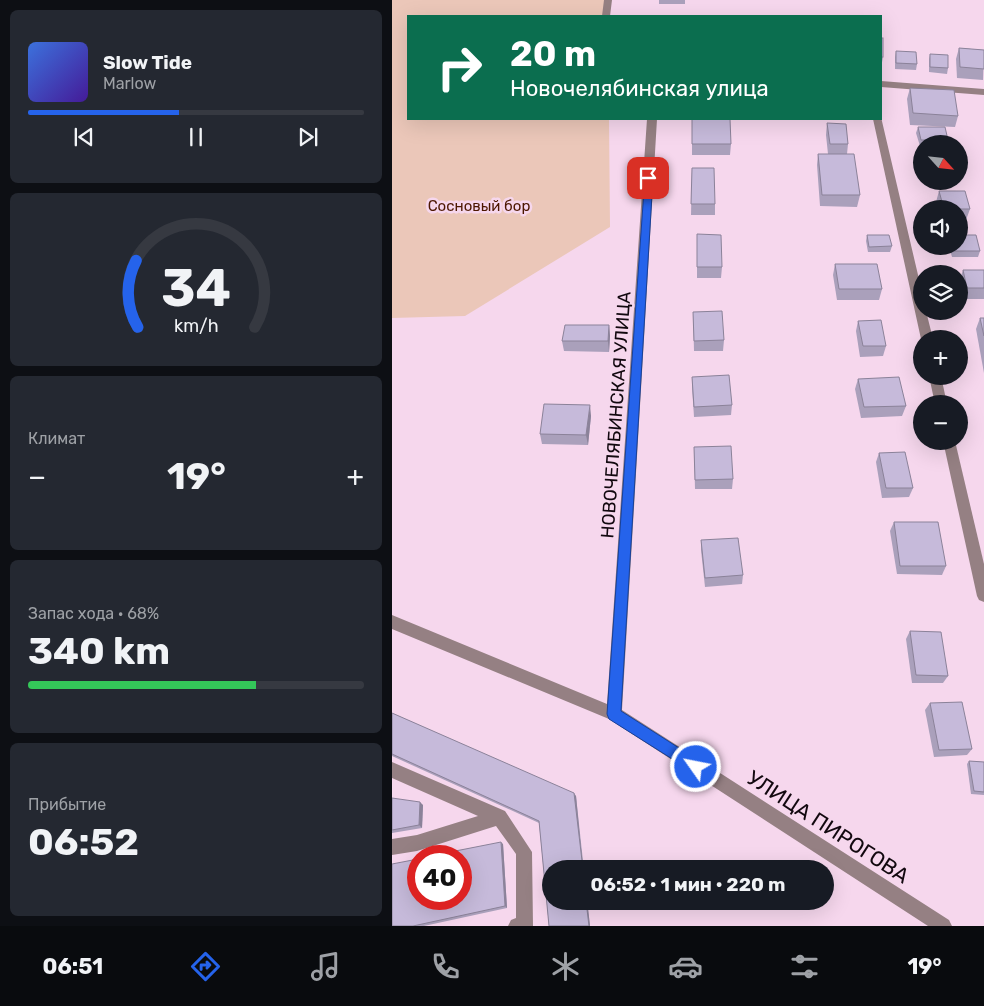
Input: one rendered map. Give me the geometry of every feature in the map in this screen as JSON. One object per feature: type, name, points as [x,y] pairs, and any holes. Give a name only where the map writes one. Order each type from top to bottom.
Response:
[{"type":"street","points":[[606,15],[608,0]]},
{"type":"street","points":[[882,84],[984,92]]},
{"type":"street","name":"НОВОЧЕЛЯБИНСКАЯ УЛИЦА","points":[[614,714],[652,120]]},
{"type":"street","points":[[878,120],[925,330]]},
{"type":"street","points":[[952,450],[984,596]]},
{"type":"street","name":"УЛИЦА ПИРОГОВА","points":[[392,622],[614,714],[943,926]]},
{"type":"street","points":[[392,770],[499,817],[524,852],[526,924],[517,926]]},
{"type":"street","points":[[392,847],[417,843],[499,817]]},
{"type":"green space","name":"Сосновый бор","points":[[392,0],[608,0],[608,15],[407,15],[407,120],[609,120],[610,227],[465,316],[392,318]]},
{"type":"building","points":[[882,38],[883,38],[882,57]]},
{"type":"building","points":[[959,48],[984,50],[984,69],[960,67]]},
{"type":"building","points":[[896,51],[916,52],[917,64],[896,63]]},
{"type":"building","points":[[930,54],[948,55],[948,68],[930,67]]},
{"type":"building","points":[[910,88],[954,90],[958,116],[913,113]]},
{"type":"building","points":[[692,120],[730,120],[731,144],[692,144]]},
{"type":"building","points":[[827,123],[846,124],[848,144],[830,144]]},
{"type":"building","points":[[918,127],[945,127],[947,135],[920,135]]},
{"type":"building","points":[[818,154],[854,154],[860,195],[822,195]]},
{"type":"building","points":[[692,168],[714,168],[715,204],[691,204]]},
{"type":"building","points":[[939,191],[965,191],[968,200],[942,200]]},
{"type":"building","points":[[697,234],[721,235],[722,267],[697,267]]},
{"type":"building","points":[[867,235],[889,235],[892,246],[869,247]]},
{"type":"building","points":[[968,235],[976,235],[980,251],[968,251]]},
{"type":"building","points":[[835,264],[877,264],[882,289],[839,289]]},
{"type":"building","points":[[968,270],[984,270],[984,288],[968,288]]},
{"type":"building","points":[[722,311],[724,340],[694,341],[693,312]]},
{"type":"building","points":[[980,318],[984,318],[984,336]]},
{"type":"building","points":[[881,320],[886,346],[863,346],[858,321]]},
{"type":"building","points":[[565,325],[609,325],[608,341],[562,341]]},
{"type":"building","points":[[729,375],[732,405],[694,407],[692,377]]},
{"type":"building","points":[[899,377],[906,406],[864,407],[858,379]]},
{"type":"building","points":[[544,404],[590,405],[586,435],[540,434]]},
{"type":"building","points":[[731,446],[733,479],[695,480],[694,447]]},
{"type":"building","points":[[905,452],[913,488],[886,488],[879,453]]},
{"type":"building","points":[[894,522],[938,522],[946,566],[900,566]]},
{"type":"building","points":[[738,538],[743,575],[705,578],[701,540]]},
{"type":"building","points":[[910,631],[941,632],[948,676],[916,675]]},
{"type":"building","points":[[962,702],[972,749],[939,750],[930,703]]},
{"type":"building","points":[[392,713],[574,793],[582,860],[543,860],[539,821],[392,754]]},
{"type":"building","points":[[969,761],[984,762],[984,792],[974,791]]},
{"type":"building","points":[[392,798],[420,802],[419,825],[392,830]]},
{"type":"building","points":[[501,842],[505,906],[413,926],[392,926],[392,864],[407,861],[407,910],[472,910],[472,848]]},
{"type":"building","points":[[547,910],[587,910],[589,926],[549,926]]},
{"type":"route","points":[[648,178],[614,714],[696,767]]}]
